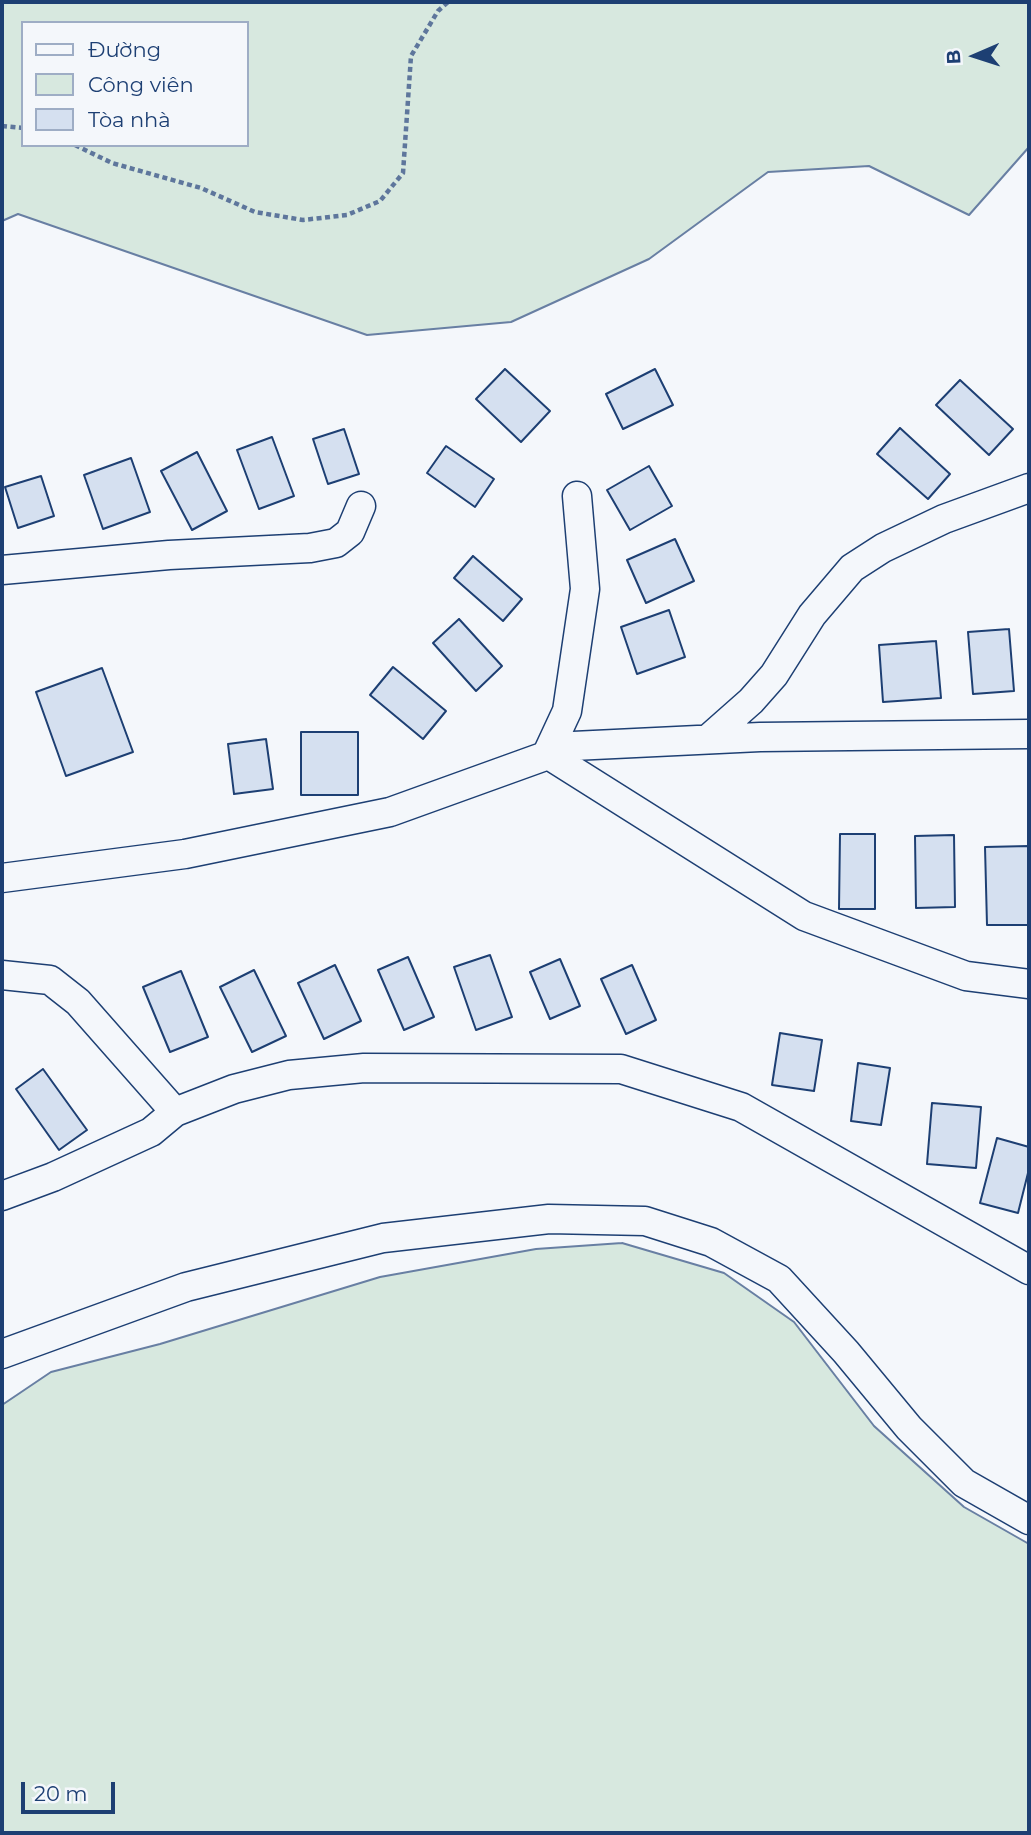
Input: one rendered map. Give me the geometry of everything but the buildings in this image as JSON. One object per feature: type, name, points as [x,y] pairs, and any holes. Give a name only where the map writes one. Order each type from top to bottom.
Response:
[{"type":"street","points":[[708,739],[775,675],[811,615],[852,568],[883,548],[944,519],[1029,488]]},
{"type":"street","points":[[547,754],[567,711],[585,589],[577,496]]},
{"type":"street","points":[[2,570],[169,555],[310,548],[336,543],[350,532],[361,506]]},
{"type":"street","points":[[2,878],[185,854],[390,812],[573,746],[708,739],[1029,734]]},
{"type":"street","points":[[547,754],[804,916],[966,976],[1029,984]]},
{"type":"street","points":[[2,975],[50,980],[78,1002],[175,1112]]},
{"type":"street","points":[[2,1196],[53,1177],[151,1132],[175,1112],[234,1089],[289,1075],[364,1068],[621,1069],[741,1107],[1029,1269]]},
{"type":"street","points":[[2,1354],[186,1287],[383,1238],[549,1219],[645,1220],[711,1242],[779,1279],[846,1352],[909,1428],[964,1482],[1029,1520]]},
{"type":"path","points":[[79,147],[112,163],[201,188],[255,212],[303,220],[347,215],[380,201],[403,173],[411,56],[438,11],[448,2]]},
{"type":"path","points":[[2,126],[8,124],[21,127]]},
{"type":"green space","points":[[2,2],[1029,2],[1029,147],[969,215],[869,166],[768,172],[649,259],[511,322],[367,335],[18,214],[2,221]]},
{"type":"green space","points":[[622,1243],[724,1273],[794,1322],[874,1426],[964,1507],[1029,1544],[1029,1833],[2,1833],[2,1405],[51,1372],[160,1344],[380,1277],[536,1249]]}]
